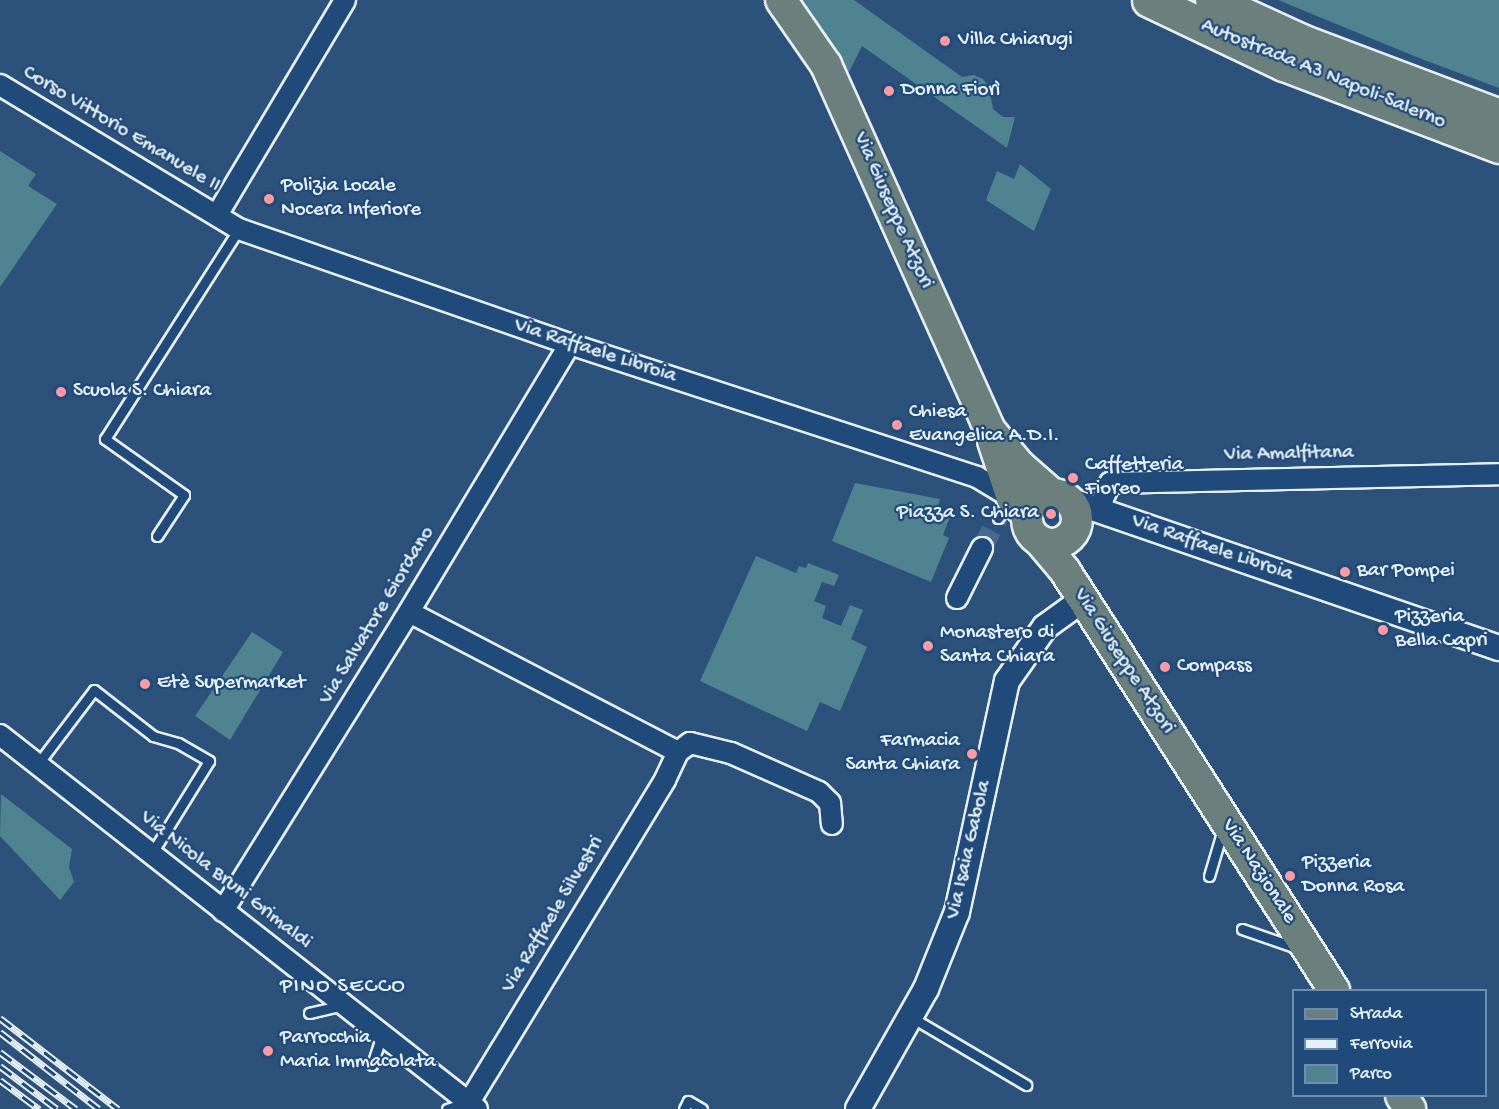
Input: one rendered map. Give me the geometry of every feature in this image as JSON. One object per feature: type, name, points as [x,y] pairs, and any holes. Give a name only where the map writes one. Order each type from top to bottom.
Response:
[{"type":"highway","name":"Autostrada A3 Napoli-Salerno","points":[[1149,0],[1284,64],[1499,146]]},
{"type":"highway","name":"Autostrada A3 Napoli-Salerno","points":[[1212,0],[1300,41],[1499,116]]},
{"type":"main road","name":"Via Giuseppe Atzori","points":[[781,0],[826,65],[990,430],[998,470],[1012,510],[1065,572],[1081,601],[1182,753]]},
{"type":"main road","points":[[998,470],[1074,511]]},
{"type":"main road","points":[[1012,510],[1039,497],[1074,511]]},
{"type":"main road","name":"Via Giuseppe Atzori","points":[[1065,572],[1074,511]]},
{"type":"main road","points":[[1040,541],[1063,542],[1074,511]]},
{"type":"main road","name":"Via Nazionale","points":[[1182,753],[1333,989]]},
{"type":"street","points":[[217,215],[345,0]]},
{"type":"street","name":"Corso Vittorio Emanuele II","points":[[0,85],[217,215]]},
{"type":"street","name":"Via Raffaele Libroia","points":[[217,215],[239,229],[570,344],[998,470]]},
{"type":"street","name":"Via Salvatore Giordano","points":[[223,911],[409,612],[570,344]]},
{"type":"street","name":"Via Amalfitana","points":[[1074,511],[1110,483],[1499,474]]},
{"type":"street","name":"Via Raffaele Libroia","points":[[1074,511],[1499,648]]},
{"type":"street","points":[[957,598],[982,548]]},
{"type":"street","name":"Via Isaia Gabola","points":[[858,1109],[911,1017],[943,951],[966,885],[1007,681],[1045,627],[1081,601]]},
{"type":"street","points":[[409,612],[678,752],[690,743],[731,753],[819,792],[830,803],[832,824]]},
{"type":"street","name":"Via Nicola Bruni Grimaldi","points":[[0,735],[473,1106]]},
{"type":"street","name":"Via Raffaele Silvestri","points":[[473,1106],[665,780],[678,752]]},
{"type":"lane","points":[[157,536],[184,495],[105,439],[239,229]]},
{"type":"lane","points":[[37,765],[94,690],[153,735],[178,743],[209,761],[152,854]]},
{"type":"lane","points":[[1209,876],[1225,821]]},
{"type":"lane","points":[[1242,929],[1310,953]]},
{"type":"lane","points":[[309,1013],[343,1005]]},
{"type":"lane","points":[[911,1017],[1026,1085]]},
{"type":"lane","points":[[372,1065],[382,1035]]},
{"type":"lane","points":[[684,1109],[688,1101],[702,1109]]},
{"type":"lane","points":[[447,1109],[473,1106]]},
{"type":"green space","points":[[801,0],[854,0],[962,77],[974,75],[983,79],[989,87],[993,109],[1003,117],[1015,117],[1007,148],[862,46],[849,72]]},
{"type":"green space","points":[[1278,0],[1499,0],[1499,88],[1419,58]]},
{"type":"green space","points":[[0,151],[36,174],[28,186],[57,204],[0,287]]},
{"type":"green space","points":[[1020,164],[1051,189],[1034,231],[986,200],[997,171],[1014,179]]},
{"type":"green space","points":[[855,483],[940,499],[937,509],[951,514],[943,535],[949,538],[931,582],[832,541]]},
{"type":"green space","points":[[756,556],[796,573],[799,566],[806,568],[808,563],[839,575],[834,586],[822,582],[814,601],[826,606],[822,618],[841,626],[850,605],[863,610],[851,639],[867,647],[840,711],[820,702],[807,731],[700,681]]},
{"type":"green space","points":[[252,632],[283,652],[230,740],[195,716]]},
{"type":"green space","points":[[1,794],[72,849],[69,867],[74,882],[60,900],[0,836]]},
{"type":"tunnel","points":[[982,548],[998,518]]},
{"type":"railway","points":[[0,1018],[118,1109]]},
{"type":"railway","points":[[0,1032],[99,1109]]},
{"type":"railway","points":[[0,1052],[76,1109]]},
{"type":"railway","points":[[0,1066],[57,1109]]},
{"type":"railway","points":[[0,1080],[39,1109]]},
{"type":"place","name":"Villa Chiarugi","points":[[945,41]]},
{"type":"place","name":"Donna Fiorì","points":[[889,91]]},
{"type":"place","name":"Polizia Locale Nocera Inferiore","points":[[269,199]]},
{"type":"place","name":"Scuola S. Chiara","points":[[61,392]]},
{"type":"place","name":"Chiesa Evangelica A.D.I.","points":[[897,425]]},
{"type":"place","name":"Caffetteria Fioreo","points":[[1073,478]]},
{"type":"place","name":"Piazza S. Chiara","points":[[1051,514]]},
{"type":"place","name":"Bar Pompei","points":[[1345,572]]},
{"type":"place","name":"Pizzeria Bella Capri","points":[[1383,630]]},
{"type":"place","name":"Monastero di Santa Chiara","points":[[928,646]]},
{"type":"place","name":"Compass","points":[[1165,667]]},
{"type":"place","name":"Etè Supermarket","points":[[145,684]]},
{"type":"place","name":"Farmacia Santa Chiara","points":[[972,754]]},
{"type":"place","name":"Pizzeria Donna Rosa","points":[[1290,876]]},
{"type":"place","name":"Parrocchia Maria Immacolata","points":[[268,1051]]},
{"type":"district","name":"PINO SECCO","points":[[343,988]]}]
